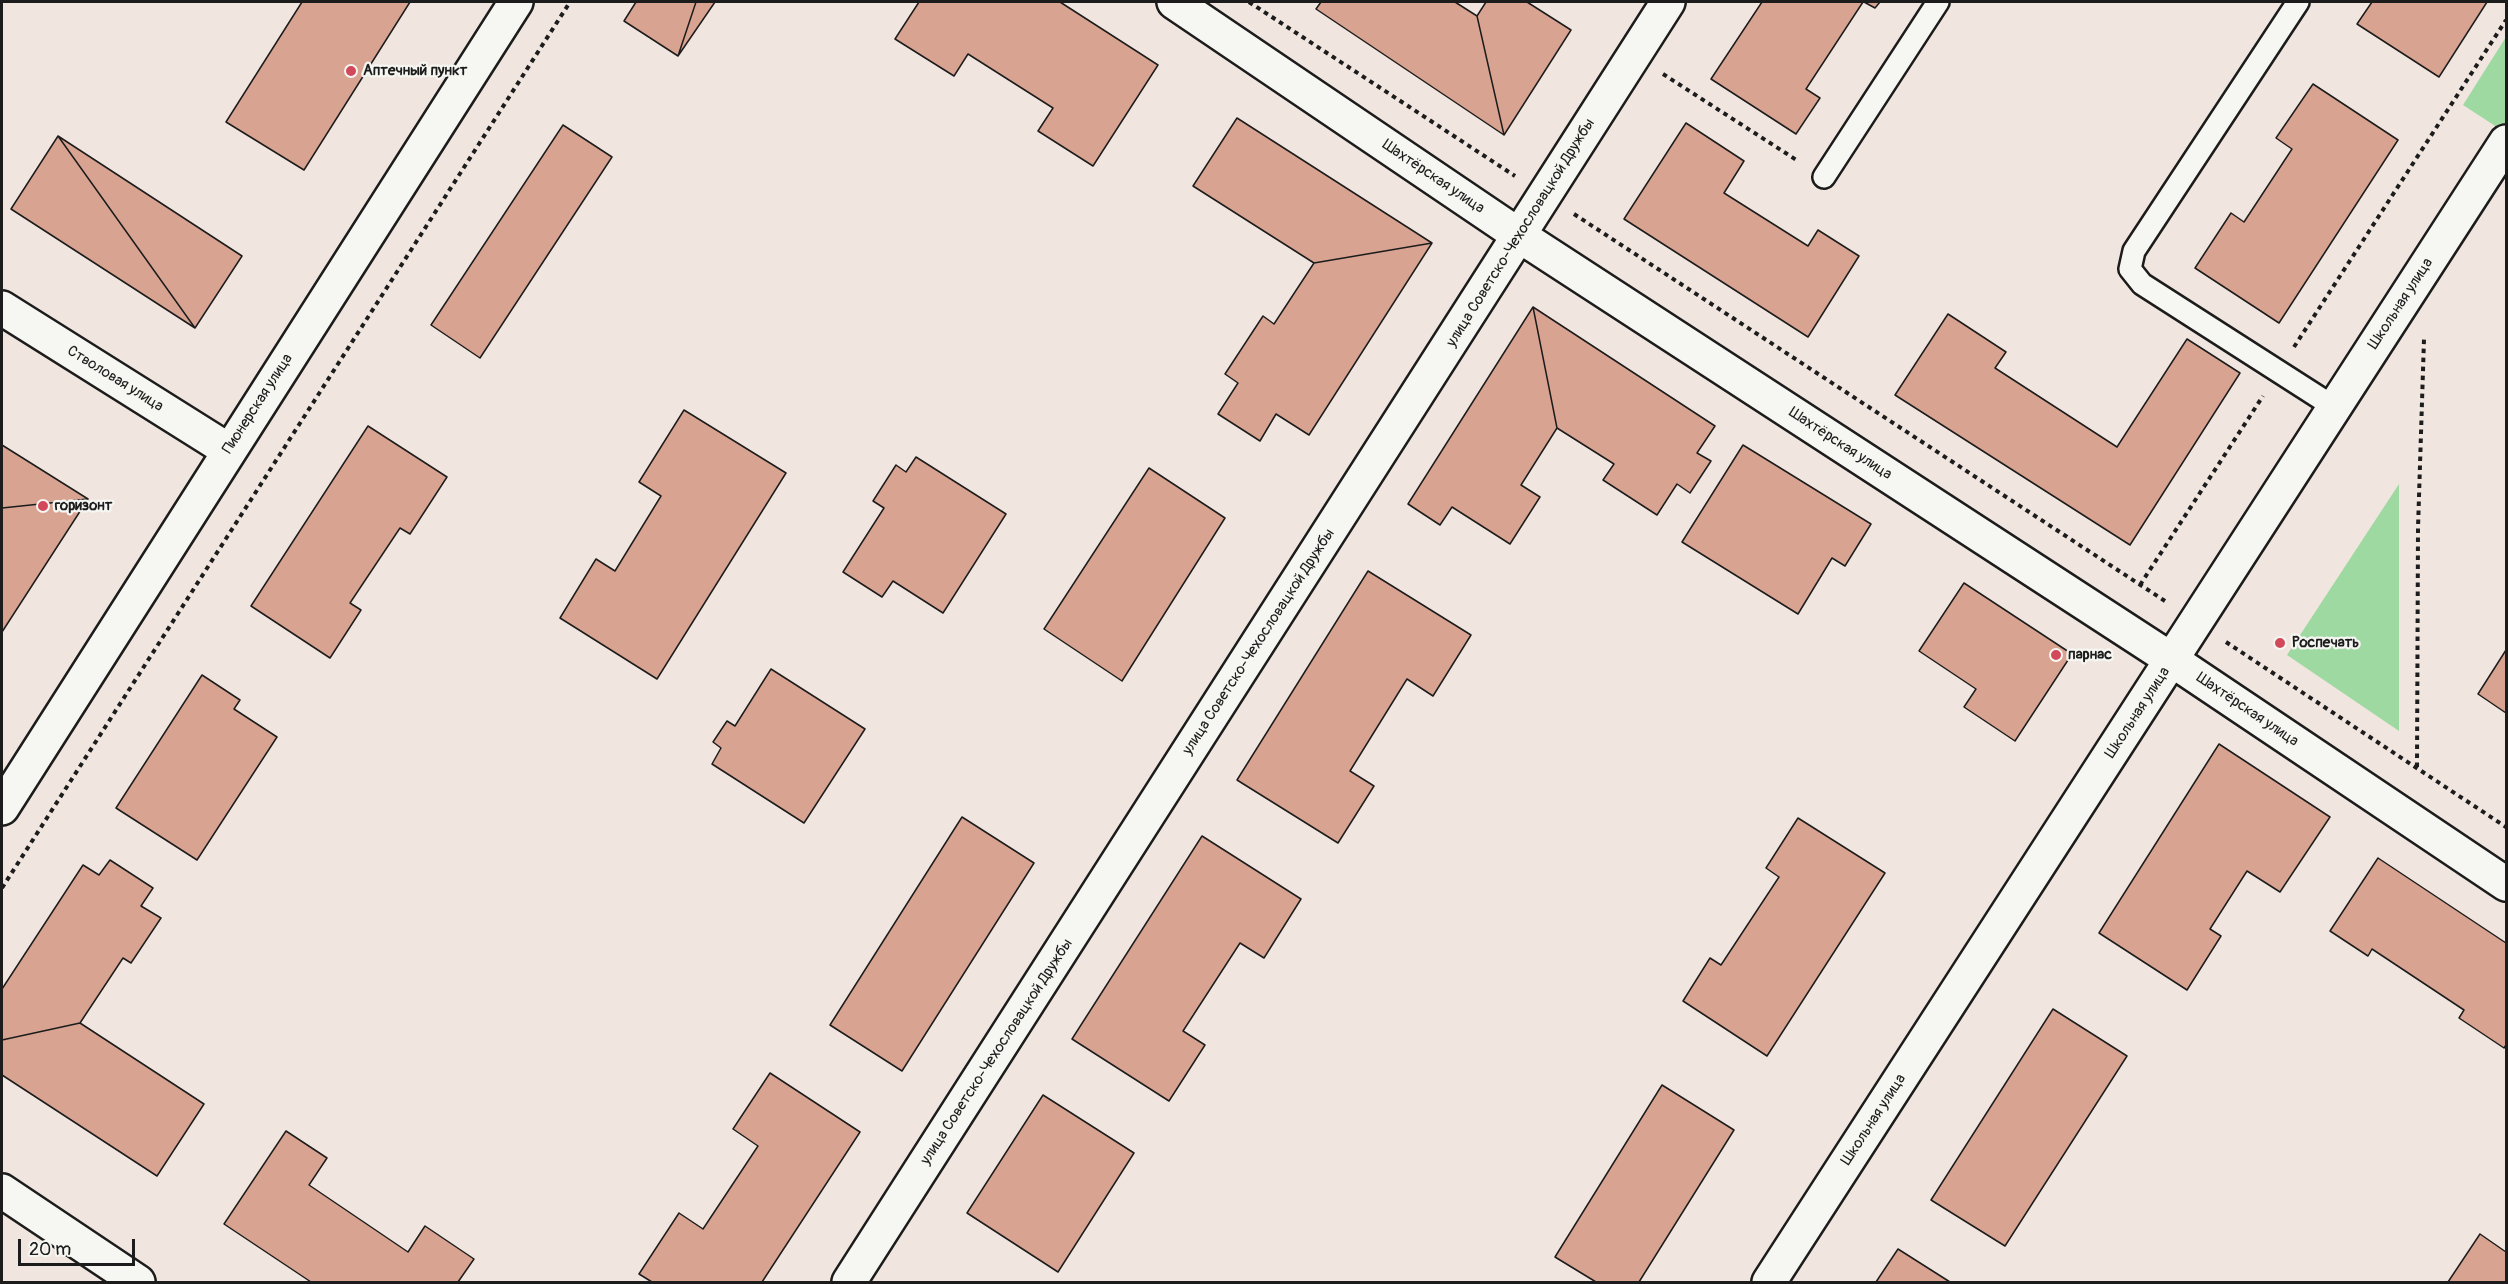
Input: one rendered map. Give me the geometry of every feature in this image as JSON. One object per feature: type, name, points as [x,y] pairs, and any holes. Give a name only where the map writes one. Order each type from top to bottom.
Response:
[{"type":"street","name":"Пионерская улица","points":[[2,808],[228,450],[516,2]]},
{"type":"street","name":"Шахтёрская улица","points":[[1174,2],[1520,236],[2172,660],[2506,884]]},
{"type":"street","name":"улица Советско-Чехословацкой Дружбы","points":[[849,1282],[1668,2]]},
{"type":"street","name":"Школьная улица","points":[[1769,1282],[2506,142]]},
{"type":"street","name":"Стволовая улица","points":[[2,308],[228,450]]},
{"type":"street","points":[[2,1191],[138,1282]]},
{"type":"lane","points":[[1824,177],[1938,2]]},
{"type":"lane","points":[[2298,2],[2134,251],[2130,269],[2142,284],[2334,408]]},
{"type":"path","points":[[2,888],[570,2]]},
{"type":"path","points":[[1249,2],[2197,622],[2506,827]]},
{"type":"path","points":[[2140,585],[2506,20]]},
{"type":"path","points":[[1634,55],[1824,177]]},
{"type":"path","points":[[2417,768],[2418,528],[2424,337]]},
{"type":"green space","points":[[2506,37],[2506,126],[2503,131],[2463,105]]},
{"type":"green space","points":[[2399,484],[2399,731],[2287,655]]},
{"type":"building","points":[[302,2],[410,2],[304,170],[226,122]]},
{"type":"building","points":[[636,2],[696,2],[678,56],[624,21]]},
{"type":"building","points":[[696,2],[715,2],[678,56]]},
{"type":"building","points":[[919,2],[1060,2],[1158,65],[1093,166],[1038,131],[1053,108],[968,54],[954,76],[895,39]]},
{"type":"building","points":[[1321,2],[1455,2],[1477,16],[1504,135],[1316,9]]},
{"type":"building","points":[[1486,2],[1527,2],[1571,30],[1504,135],[1477,16]]},
{"type":"building","points":[[1762,2],[1863,2],[1806,89],[1820,98],[1796,134],[1711,79]]},
{"type":"building","points":[[1864,2],[1880,2],[1875,8]]},
{"type":"building","points":[[2372,2],[2487,2],[2439,77],[2357,24]]},
{"type":"building","points":[[2313,84],[2398,140],[2279,323],[2195,268],[2231,213],[2244,222],[2292,149],[2276,138]]},
{"type":"building","points":[[1237,118],[1432,243],[1314,263],[1193,186]]},
{"type":"building","points":[[1686,123],[1744,161],[1724,193],[1808,246],[1818,230],[1859,256],[1808,337],[1624,219]]},
{"type":"building","points":[[563,125],[612,157],[480,358],[431,325]]},
{"type":"building","points":[[58,136],[242,256],[195,328]]},
{"type":"building","points":[[58,136],[195,328],[11,209]]},
{"type":"building","points":[[1432,243],[1309,435],[1276,414],[1260,441],[1218,414],[1238,383],[1225,374],[1263,316],[1274,324],[1314,263]]},
{"type":"building","points":[[1533,307],[1715,426],[1697,453],[1711,461],[1690,493],[1677,484],[1657,515],[1603,480],[1614,464],[1557,428]]},
{"type":"building","points":[[1533,307],[1557,428],[1521,485],[1540,497],[1510,544],[1452,507],[1440,525],[1408,504]]},
{"type":"building","points":[[1948,314],[2006,352],[1995,368],[2117,447],[2187,339],[2240,373],[2130,545],[1895,395]]},
{"type":"building","points":[[684,410],[786,473],[657,679],[560,618],[596,559],[615,571],[661,496],[639,482]]},
{"type":"building","points":[[368,426],[447,477],[410,534],[400,528],[350,603],[361,610],[330,658],[251,606]]},
{"type":"building","points":[[2,445],[88,499],[2,508]]},
{"type":"building","points":[[1743,445],[1871,524],[1845,566],[1832,558],[1798,614],[1682,542]]},
{"type":"building","points":[[916,457],[1006,514],[943,613],[893,581],[882,597],[843,572],[884,508],[873,501],[896,465],[906,472]]},
{"type":"building","points":[[1149,468],[1225,518],[1122,681],[1044,629]]},
{"type":"building","points":[[88,499],[2,632],[2,508]]},
{"type":"building","points":[[1368,571],[1471,635],[1433,696],[1407,679],[1350,771],[1374,786],[1338,843],[1237,780]]},
{"type":"building","points":[[1964,583],[2072,654],[2015,741],[1964,707],[1976,689],[1919,651]]},
{"type":"building","points":[[2506,650],[2506,713],[2478,694]]},
{"type":"building","points":[[771,669],[865,729],[804,823],[712,764],[721,748],[713,742],[727,721],[735,726]]},
{"type":"building","points":[[202,675],[240,700],[234,709],[277,737],[197,860],[116,808]]},
{"type":"building","points":[[2219,744],[2330,817],[2280,892],[2247,871],[2210,929],[2221,936],[2187,990],[2099,933]]},
{"type":"building","points":[[962,817],[1034,863],[902,1071],[830,1025]]},
{"type":"building","points":[[1798,818],[1885,873],[1767,1056],[1683,1001],[1710,958],[1721,965],[1779,877],[1766,868]]},
{"type":"building","points":[[1202,836],[1301,899],[1264,958],[1240,943],[1183,1031],[1205,1045],[1169,1101],[1072,1039]]},
{"type":"building","points":[[2378,858],[2506,943],[2506,1045],[2504,1048],[2459,1018],[2464,1010],[2372,949],[2368,956],[2330,931]]},
{"type":"building","points":[[110,860],[153,888],[141,906],[161,918],[131,963],[123,958],[80,1023],[2,1040],[2,989],[83,865],[99,875]]},
{"type":"building","points":[[2053,1009],[2127,1056],[2005,1246],[1931,1200]]},
{"type":"building","points":[[80,1023],[204,1104],[157,1176],[2,1075],[2,1040]]},
{"type":"building","points":[[770,1073],[860,1132],[762,1282],[652,1282],[639,1274],[679,1213],[703,1229],[758,1146],[733,1129]]},
{"type":"building","points":[[1662,1085],[1734,1130],[1639,1282],[1596,1282],[1555,1257]]},
{"type":"building","points":[[1043,1095],[1134,1153],[1058,1272],[967,1213]]},
{"type":"building","points":[[286,1131],[327,1158],[309,1185],[408,1252],[425,1226],[474,1259],[458,1282],[311,1282],[224,1224]]},
{"type":"building","points":[[2480,1234],[2506,1252],[2506,1282],[2448,1282]]},
{"type":"building","points":[[1898,1249],[1950,1282],[1876,1282]]},
{"type":"place","name":"Аптечный пункт","points":[[351,71]]},
{"type":"place","name":"горизонт","points":[[43,506]]},
{"type":"place","name":"Роспечать","points":[[2280,643]]},
{"type":"place","name":"парнас","points":[[2056,655]]}]
